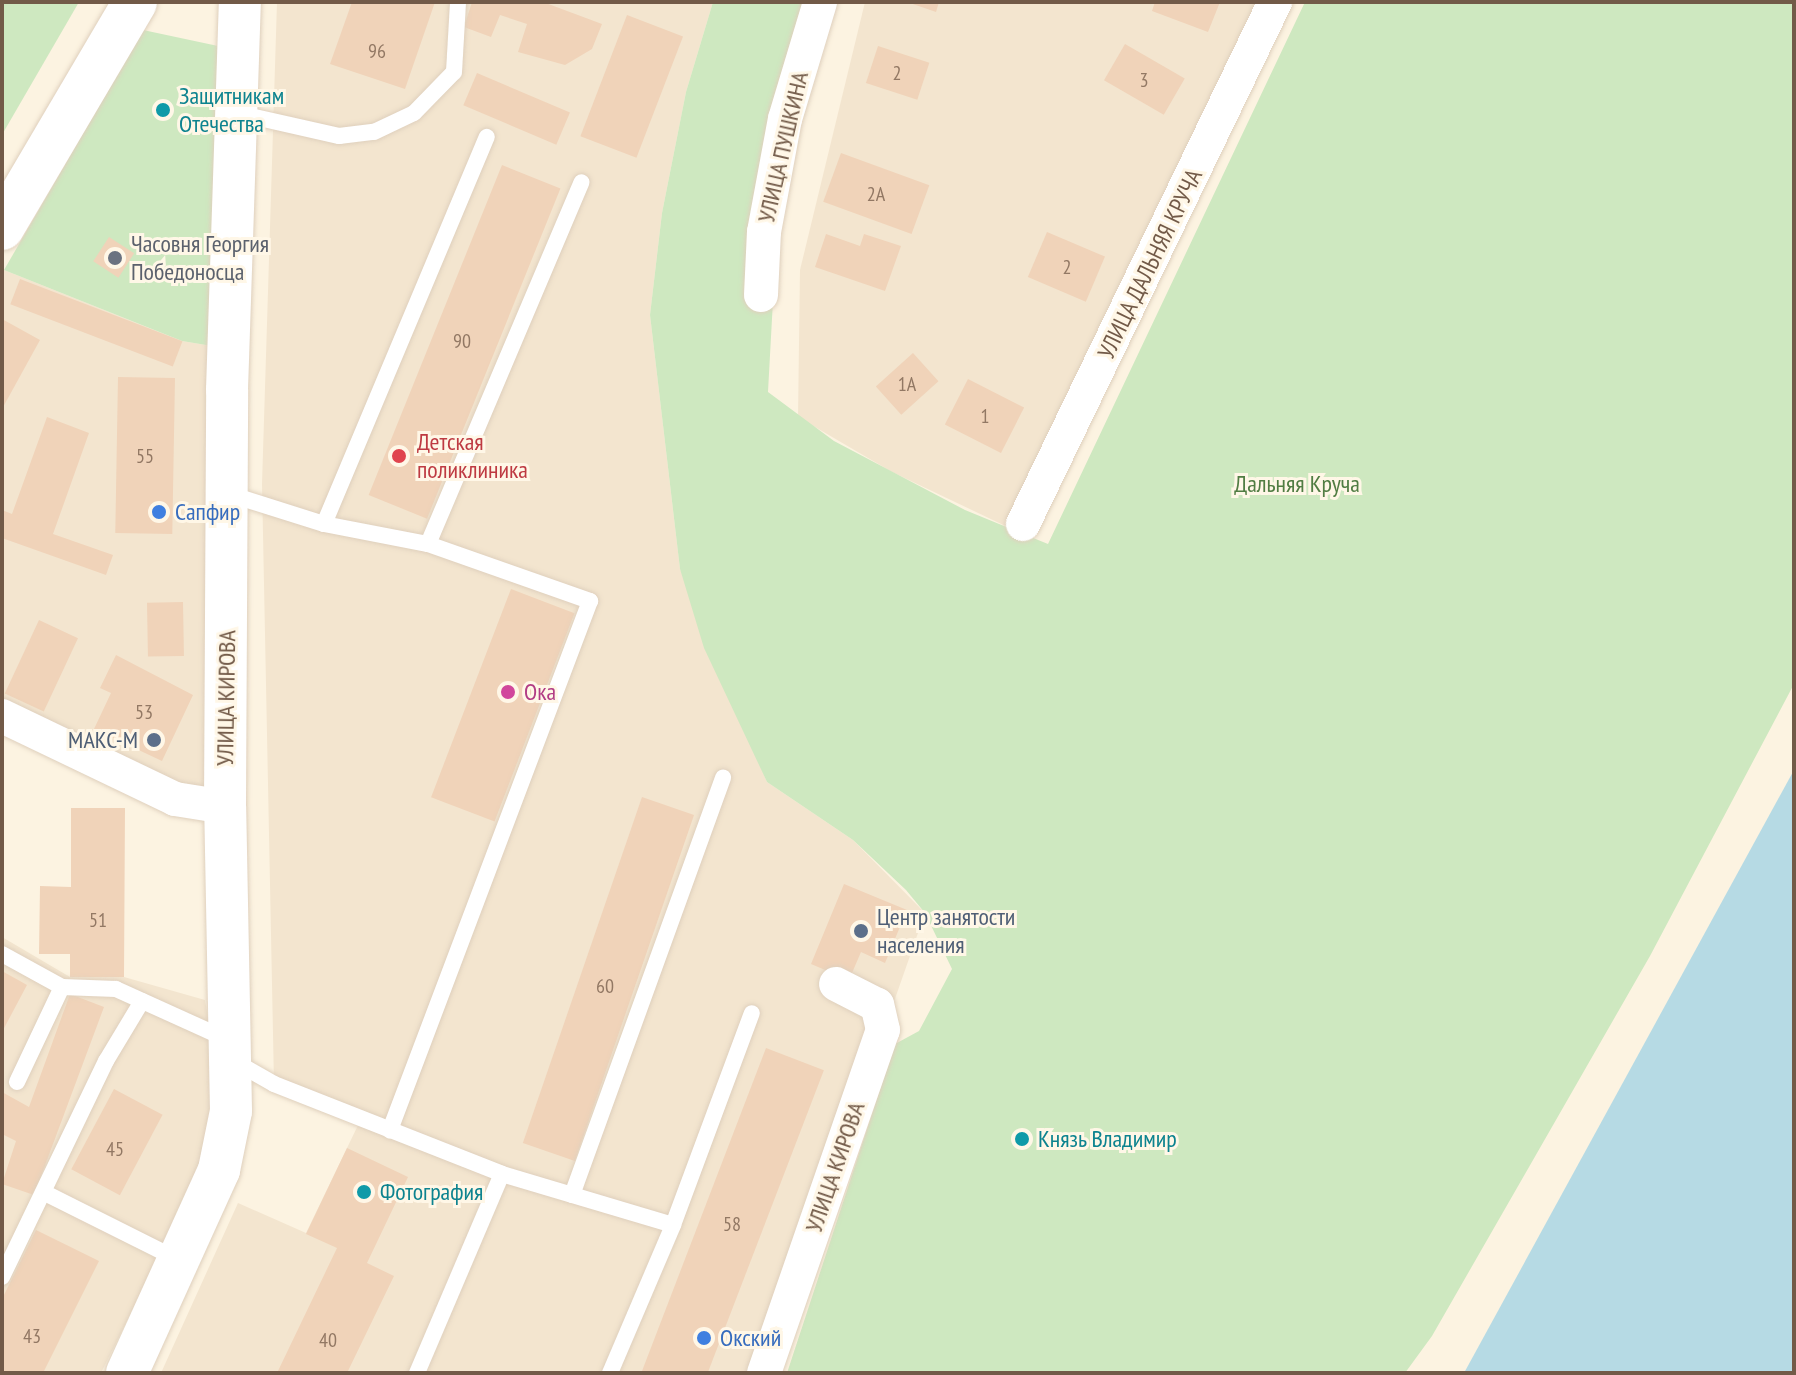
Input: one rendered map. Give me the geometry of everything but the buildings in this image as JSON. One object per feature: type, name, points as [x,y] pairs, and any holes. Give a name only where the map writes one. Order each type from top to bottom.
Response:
[{"type":"main road","points":[[2,227],[135,2]]},
{"type":"street","name":"УЛИЦА КИРОВА","points":[[127,1373],[182,1261],[219,1170],[231,1111],[225,807],[240,2]]},
{"type":"street","name":"УЛИЦА ПУШКИНА","points":[[761,295],[764,232],[785,119],[820,2]]},
{"type":"street","name":"УЛИЦА ДАЛЬНЯЯ КРУЧА","points":[[1023,524],[1275,2]]},
{"type":"street","points":[[2,716],[175,799],[225,807]]},
{"type":"street","name":"УЛИЦА КИРОВА","points":[[764,1373],[883,1030],[877,1005],[836,984]]},
{"type":"lane","points":[[236,113],[339,136],[374,132],[414,113],[454,72],[458,2]]},
{"type":"lane","points":[[324,524],[487,137]]},
{"type":"lane","points":[[428,544],[582,182]]},
{"type":"lane","points":[[229,494],[324,524],[428,544],[590,601],[390,1130]]},
{"type":"lane","points":[[572,1195],[723,777]]},
{"type":"lane","points":[[2,954],[62,987],[116,989],[142,1001],[231,1050],[274,1084],[502,1174],[673,1225]]},
{"type":"lane","points":[[17,1082],[62,987]]},
{"type":"lane","points":[[2,1277],[106,1061],[142,1001]]},
{"type":"lane","points":[[610,1373],[673,1225],[752,1013]]},
{"type":"lane","points":[[417,1373],[502,1174]]},
{"type":"lane","points":[[45,1193],[182,1261]]},
{"type":"shaded area","points":[[277,2],[713,2],[686,92],[662,213],[650,315],[680,569],[767,782],[853,840],[925,913],[764,1373],[161,1373],[238,1203],[306,1233],[361,1119],[274,1084],[262,484]]},
{"type":"shaded area","points":[[865,2],[1267,2],[1016,531],[892,472],[798,417],[800,270]]},
{"type":"shaded area","points":[[4,270],[182,341],[212,346],[211,794],[179,792],[2,703]]},
{"type":"shaded area","points":[[2,937],[70,977],[124,977],[205,1000],[214,1053],[214,1115],[197,1180],[101,1373],[2,1373]]},
{"type":"green space","points":[[2,2],[79,2],[3,133],[2,132]]},
{"type":"green space","name":"Дальняя Круча","points":[[713,2],[818,2],[781,154],[768,392],[834,441],[965,510],[1048,544],[1305,2],[1794,2],[1794,684],[1650,956],[1432,1336],[1405,1373],[787,1373],[895,1044],[919,1031],[952,969],[925,913],[906,890],[853,840],[767,782],[704,648],[680,569],[650,315],[662,213],[686,92]]},
{"type":"green space","points":[[143,30],[218,46],[212,346],[182,341],[4,270]]},
{"type":"water","points":[[1794,770],[1794,1373],[1464,1373]]},
{"type":"place","name":"Защитникам Отечества","points":[[163,110]]},
{"type":"place","name":"Часовня Георгия Победоносца","points":[[115,258]]},
{"type":"place","name":"Детская поликлиника","points":[[399,456]]},
{"type":"place","name":"Сапфир","points":[[159,512]]},
{"type":"place","name":"Ока","points":[[508,692]]},
{"type":"place","name":"МАКС-М","points":[[154,740]]},
{"type":"place","name":"Центр занятости населения","points":[[861,931]]},
{"type":"place","name":"Князь Владимир","points":[[1022,1139]]},
{"type":"place","name":"Фотография","points":[[364,1192]]},
{"type":"place","name":"Окский","points":[[704,1338]]}]
